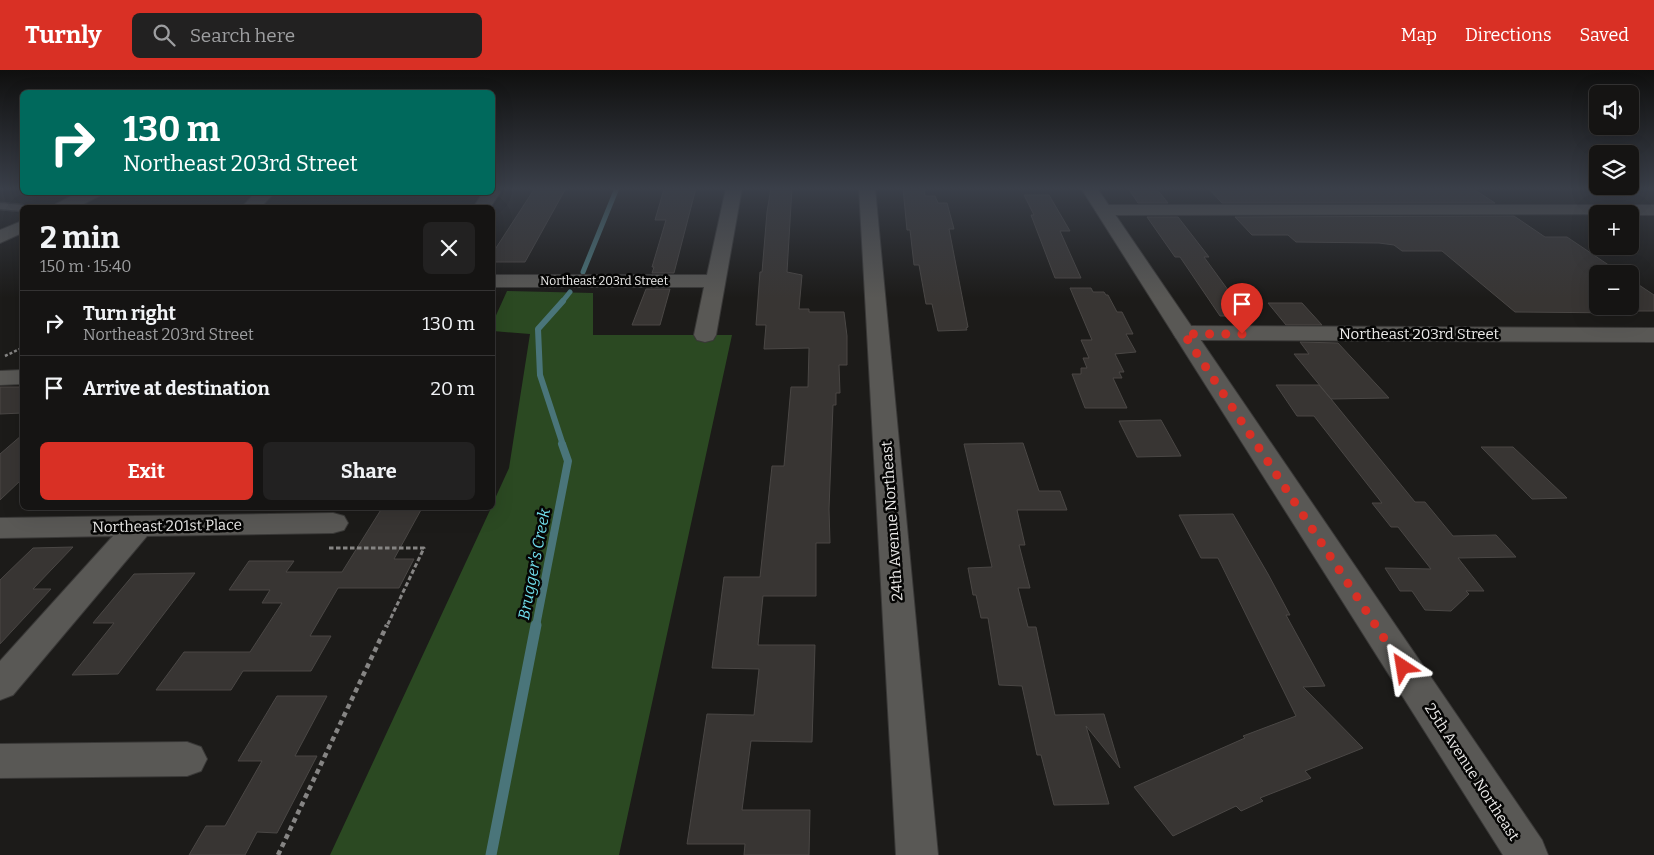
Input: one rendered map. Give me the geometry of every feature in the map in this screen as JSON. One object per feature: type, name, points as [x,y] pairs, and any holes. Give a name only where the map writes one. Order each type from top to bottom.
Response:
[{"type":"street","points":[[706,335],[727,225]]},
{"type":"street","name":"24th Avenue Northeast","points":[[870,225],[917,855]]},
{"type":"street","name":"25th Avenue Northeast","points":[[1113,225],[1527,855]]},
{"type":"street","points":[[0,237],[20,227]]},
{"type":"street","name":"Northeast 203rd Street","points":[[495,282],[716,281]]},
{"type":"street","name":"Northeast 203rd Street","points":[[1184,334],[1654,335]]},
{"type":"street","points":[[0,378],[20,377]]},
{"type":"street","name":"Northeast 201st Place","points":[[0,528],[48,517],[139,526],[333,523]]},
{"type":"street","points":[[0,685],[139,526]]},
{"type":"street","points":[[0,761],[187,759]]},
{"type":"path","points":[[0,359],[20,349]]},
{"type":"path","points":[[278,855],[424,548],[318,548],[333,523]]},
{"type":"green space","points":[[507,291],[593,293],[593,335],[732,335],[619,855],[330,855],[490,510],[495,510],[495,499],[509,468],[530,334],[495,331],[495,318]]},
{"type":"building","points":[[511,225],[546,225],[525,262],[495,262],[495,249]]},
{"type":"building","points":[[665,225],[687,225],[674,273],[652,273],[654,267],[652,267]]},
{"type":"building","points":[[766,225],[790,225],[787,272],[802,275],[799,309],[809,309],[809,312],[844,312],[847,336],[847,365],[839,365],[840,393],[836,393],[836,405],[833,405],[829,509],[830,543],[816,543],[816,596],[763,596],[758,645],[815,645],[812,742],[751,741],[742,810],[810,810],[809,855],[744,855],[745,844],[687,844],[707,714],[754,715],[759,669],[712,668],[724,577],[760,577],[772,466],[784,466],[791,387],[808,387],[809,348],[764,349],[766,325],[756,325],[760,272],[762,272]]},
{"type":"building","points":[[906,225],[953,225],[954,229],[949,229],[968,327],[966,328],[967,330],[938,331],[932,304],[926,304],[919,265],[914,265],[910,230],[907,230]]},
{"type":"building","points":[[1035,225],[1066,225],[1070,231],[1060,231],[1081,278],[1055,278]]},
{"type":"building","points":[[1152,225],[1184,225],[1209,257],[1204,257],[1247,316],[1220,316],[1180,257],[1175,257]]},
{"type":"building","points":[[1242,225],[1527,225],[1545,237],[1567,237],[1589,252],[1589,255],[1594,255],[1609,265],[1589,265],[1589,313],[1515,312],[1442,251],[1402,251],[1394,245],[1379,243],[1296,242],[1288,235],[1252,235]]},
{"type":"building","points":[[1639,285],[1654,295],[1654,311],[1639,311]]},
{"type":"building","points":[[1070,288],[1091,288],[1093,292],[1104,292],[1108,295],[1117,312],[1122,312],[1133,334],[1126,334],[1136,352],[1115,354],[1124,372],[1119,372],[1122,378],[1113,378],[1127,408],[1085,408],[1072,374],[1081,374],[1081,368],[1087,368],[1083,358],[1089,358],[1081,340],[1092,340]]},
{"type":"building","points":[[646,289],[670,289],[660,325],[632,325]]},
{"type":"building","points":[[1268,303],[1302,303],[1322,325],[1286,325]]},
{"type":"building","points":[[1300,342],[1338,343],[1389,398],[1331,399],[1294,354],[1309,354]]},
{"type":"building","points":[[1276,385],[1319,385],[1415,502],[1425,502],[1453,536],[1496,535],[1516,557],[1458,558],[1484,591],[1466,591],[1469,594],[1451,611],[1425,610],[1412,591],[1400,591],[1385,568],[1431,569],[1398,527],[1391,527],[1372,503],[1382,503],[1314,416],[1297,416]]},
{"type":"building","points":[[0,387],[20,387],[20,413],[0,414]]},
{"type":"building","points":[[1161,420],[1181,456],[1137,457],[1119,421]]},
{"type":"building","points":[[20,437],[20,481],[0,500],[0,454]]},
{"type":"building","points":[[1023,443],[1039,491],[1060,491],[1067,510],[1017,510],[1025,545],[1019,545],[1030,588],[1018,588],[1028,627],[1036,627],[1055,715],[1104,714],[1120,768],[1086,726],[1109,804],[1054,805],[1041,755],[1037,755],[1022,686],[999,685],[988,618],[981,618],[976,595],[973,595],[968,568],[992,567],[964,444]]},
{"type":"building","points":[[1481,447],[1513,447],[1567,498],[1532,499]]},
{"type":"building","points":[[381,510],[421,510],[394,559],[414,559],[399,588],[338,588],[310,636],[331,636],[311,671],[243,671],[231,690],[156,690],[184,652],[250,652],[282,603],[262,603],[270,590],[229,590],[249,561],[294,561],[286,572],[342,572]]},
{"type":"building","points":[[1233,514],[1290,615],[1286,615],[1325,686],[1303,687],[1363,748],[1305,771],[1311,778],[1260,798],[1263,801],[1241,811],[1236,806],[1173,836],[1134,787],[1245,738],[1243,736],[1296,716],[1218,558],[1201,558],[1179,515]]},
{"type":"building","points":[[73,547],[33,589],[51,589],[0,644],[0,580],[33,548]]},
{"type":"building","points":[[195,573],[118,674],[72,675],[114,623],[93,623],[134,574]]},
{"type":"building","points":[[277,696],[327,696],[295,756],[317,756],[277,833],[257,832],[245,855],[189,855],[206,826],[225,826],[262,761],[238,761]]},
{"type":"waterway","name":"Brugger's Creek","points":[[583,272],[602,225]]},
{"type":"waterway","name":"Brugger's Creek","points":[[562,302],[570,292]]},
{"type":"waterway","name":"Brugger's Creek","points":[[563,301],[538,329],[540,375],[563,445]]},
{"type":"waterway","name":"Brugger's Creek","points":[[536,626],[568,461],[562,444]]},
{"type":"waterway","name":"Brugger's Creek","points":[[491,855],[536,625]]},
{"type":"route","points":[[1242,334],[1184,334],[1403,667]]}]
